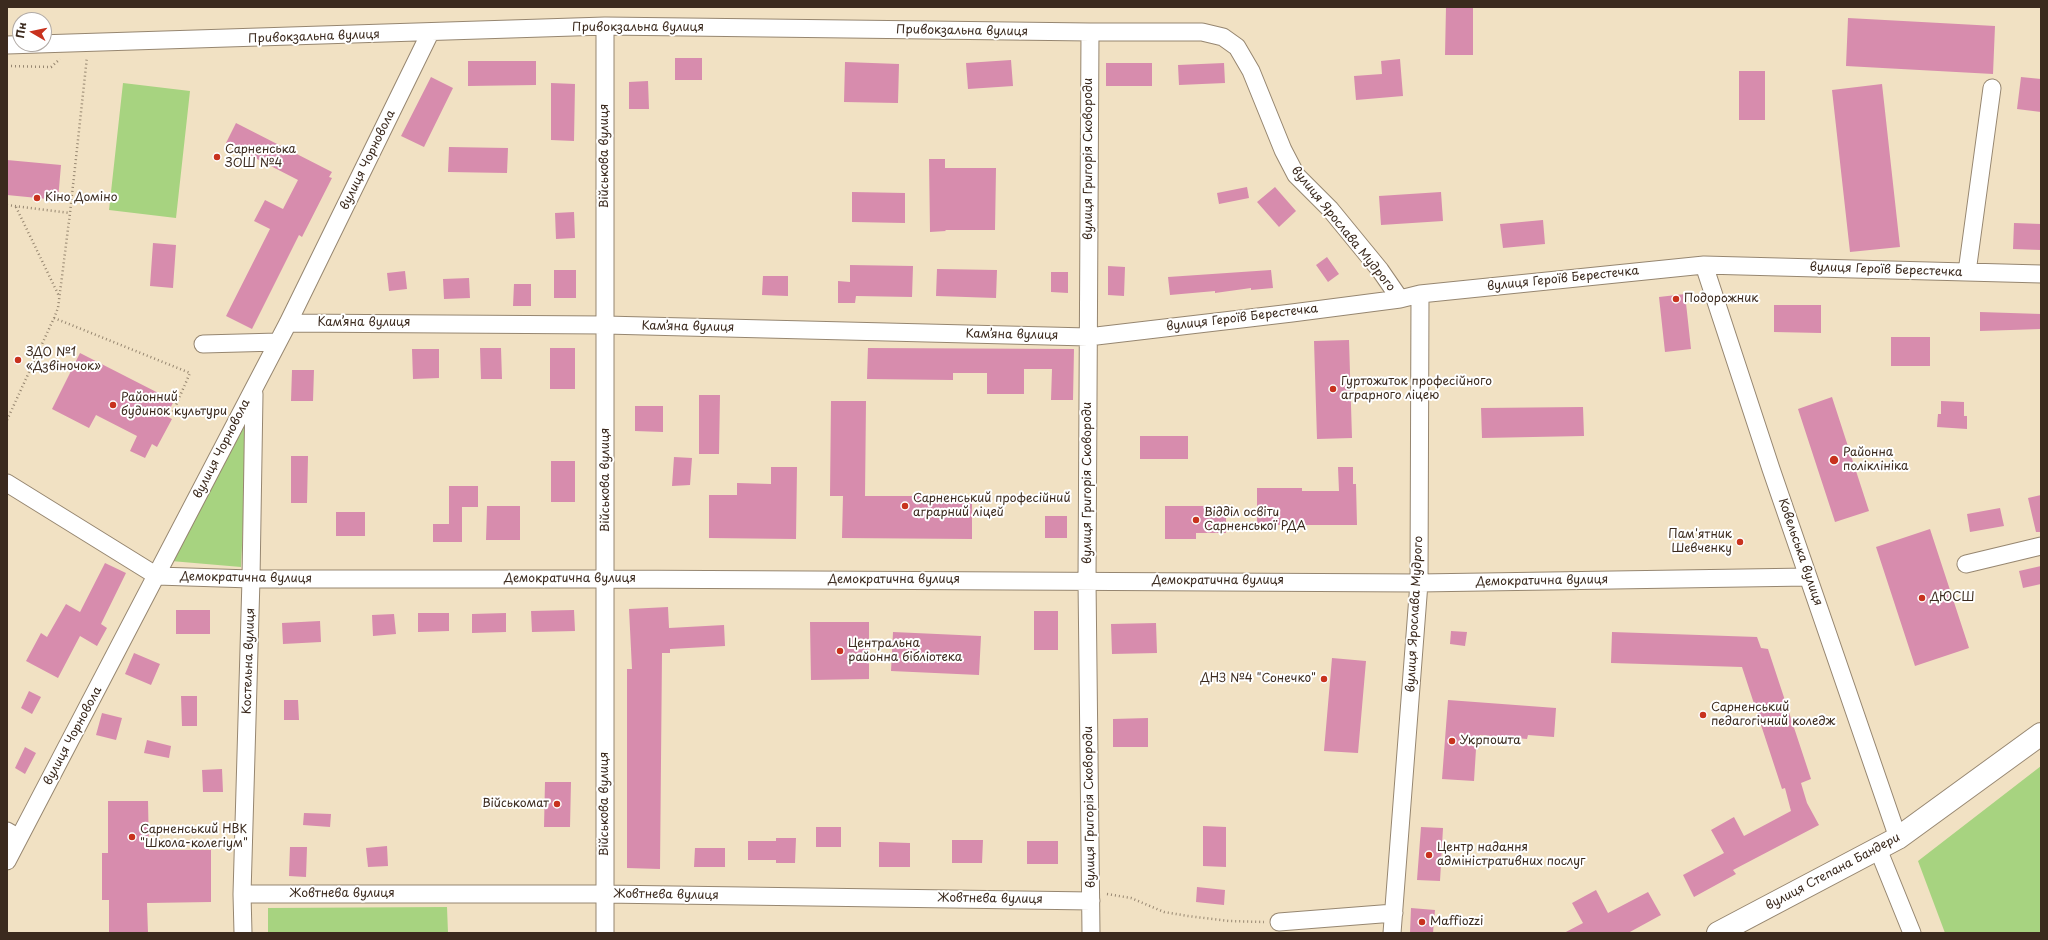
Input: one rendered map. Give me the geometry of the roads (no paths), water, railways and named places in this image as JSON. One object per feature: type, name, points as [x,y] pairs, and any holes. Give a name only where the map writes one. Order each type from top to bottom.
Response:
[{"type":"main road","name":"вулиця Степана Бандери","points":[[1718,933],[1898,838],[2041,734]]},
{"type":"street","name":"Привокзальна вулиця","points":[[7,46],[605,26],[1202,32],[1223,37],[1237,47],[1251,71]]},
{"type":"street","name":"Військова вулиця","points":[[605,26],[605,933]]},
{"type":"street","name":"вулиця Григорія Сковороди","points":[[1090,32],[1087,580],[1090,933]]},
{"type":"street","name":"вулиця Чорновола","points":[[7,861],[13,835],[157,576],[288,323],[430,33]]},
{"type":"street","name":"вулиця Ярослава Мудрого","points":[[1251,71],[1283,150],[1296,175],[1330,209],[1380,270],[1400,299]]},
{"type":"street","points":[[1967,272],[1992,88]]},
{"type":"street","name":"вулиця Героїв Берестечка","points":[[1088,337],[1400,299],[1420,294],[1704,264],[2041,274]]},
{"type":"street","name":"Ковельська вулиця","points":[[1704,264],[1771,469],[1898,838]]},
{"type":"street","name":"вулиця Ярослава Мудрого","points":[[1392,933],[1419,583],[1420,294]]},
{"type":"street","name":"Камʼяна вулиця","points":[[288,323],[605,325],[1088,337]]},
{"type":"street","points":[[203,344],[278,342]]},
{"type":"street","name":"Костельна вулиця","points":[[243,933],[242,894],[251,580],[254,389]]},
{"type":"street","name":"Демократична вулиця","points":[[7,483],[157,576],[251,580],[1087,580],[1419,583],[1808,577]]},
{"type":"street","points":[[1966,564],[2041,546]]},
{"type":"street","points":[[1878,849],[1912,933]]},
{"type":"street","name":"Жовтнева вулиця","points":[[242,894],[1090,896]]},
{"type":"street","points":[[1279,922],[1394,913]]},
{"type":"place","name":"Сарненська ЗОШ №4","points":[[217,157]]},
{"type":"place","name":"Кіно Доміно","points":[[37,198]]},
{"type":"place","name":"Подорожник","points":[[1676,299]]},
{"type":"place","name":"ЗДО №1 «Дзвіночок»","points":[[18,360]]},
{"type":"place","name":"Гуртожиток професійного аграрного ліцею","points":[[1333,389]]},
{"type":"place","name":"Районний будинок культури","points":[[113,405]]},
{"type":"place","name":"Районна поліклініка","points":[[1834,460]]},
{"type":"place","name":"Сарненський професійний аграрний ліцей","points":[[905,506]]},
{"type":"place","name":"Відділ освіти Сарненської РДА","points":[[1196,520]]},
{"type":"place","name":"Пам'ятник Шевченку","points":[[1740,542]]},
{"type":"place","name":"ДЮСШ","points":[[1922,598]]},
{"type":"place","name":"Центральна районна бібліотека","points":[[840,651]]},
{"type":"place","name":"ДНЗ №4 \"Сонечко\"","points":[[1324,679]]},
{"type":"place","name":"Сарненський педагогічний коледж","points":[[1703,715]]},
{"type":"place","name":"Укрпошта","points":[[1452,741]]},
{"type":"place","name":"Військомат","points":[[557,804]]},
{"type":"place","name":"Сарненський НВК \"Школа-колегіум\"","points":[[132,837]]},
{"type":"place","name":"Центр надання адміністративних послуг","points":[[1429,855]]},
{"type":"place","name":"Maffiozzi","points":[[1422,922]]}]
